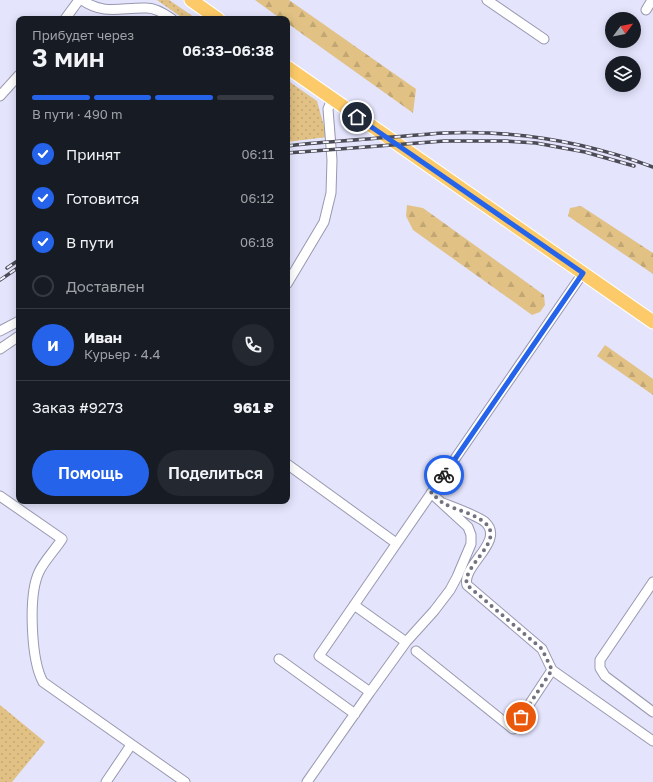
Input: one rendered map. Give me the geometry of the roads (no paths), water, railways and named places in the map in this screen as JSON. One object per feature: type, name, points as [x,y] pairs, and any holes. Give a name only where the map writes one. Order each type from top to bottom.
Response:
[{"type":"highway","points":[[191,0],[214,16]]},
{"type":"highway","points":[[290,69],[653,322]]},
{"type":"street","points":[[67,16],[79,0]]},
{"type":"street","points":[[82,0],[90,5],[105,10],[151,8],[167,16]]},
{"type":"street","points":[[487,0],[544,39]]},
{"type":"street","points":[[646,10],[652,0]]},
{"type":"street","points":[[0,96],[16,78]]},
{"type":"street","points":[[290,279],[324,222],[326,215],[331,193],[332,160],[328,109],[332,99]]},
{"type":"street","points":[[370,692],[319,656],[583,273]]},
{"type":"street","points":[[0,331],[16,323]]},
{"type":"street","points":[[0,349],[16,338]]},
{"type":"street","points":[[290,466],[396,543]]},
{"type":"street","points":[[307,782],[406,642],[434,611],[450,590],[471,544],[471,535],[468,527],[431,493]]},
{"type":"street","points":[[0,496],[62,539],[39,572],[34,590],[32,622],[36,659],[43,682],[184,782]]},
{"type":"street","points":[[443,503],[484,521],[490,527],[491,534],[488,545],[467,574],[465,581],[467,585],[542,649],[552,670],[653,741]]},
{"type":"street","points":[[653,582],[600,660],[600,668],[606,676],[653,712]]},
{"type":"street","points":[[354,605],[406,642]]},
{"type":"street","points":[[416,651],[513,729],[552,670]]},
{"type":"street","points":[[279,659],[355,714]]},
{"type":"street","points":[[106,782],[131,745]]},
{"type":"railway","points":[[290,146],[436,133],[498,134],[524,136],[576,144],[628,158],[653,167]]},
{"type":"railway","points":[[290,153],[444,141],[506,141],[536,143],[585,152],[634,166]]},
{"type":"railway","points":[[7,268],[16,262]]},
{"type":"railway","points":[[0,280],[16,269]]}]
